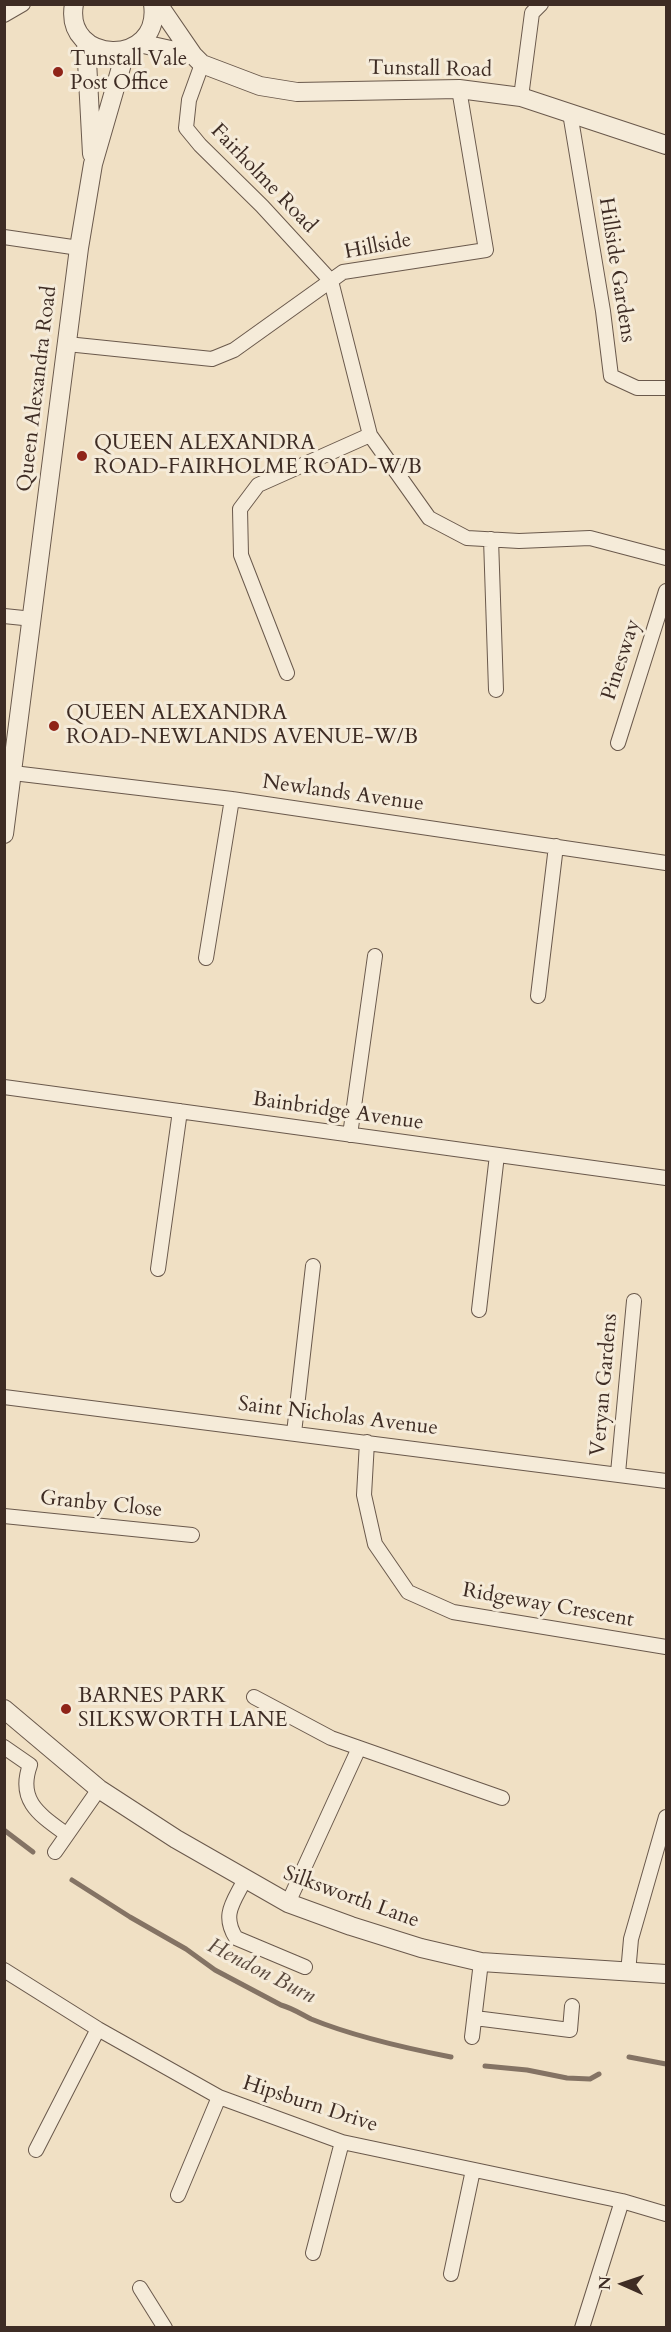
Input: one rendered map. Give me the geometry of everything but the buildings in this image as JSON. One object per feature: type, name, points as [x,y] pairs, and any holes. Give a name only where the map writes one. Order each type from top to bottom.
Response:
[{"type":"street","points":[[4,15],[23,4]]},
{"type":"street","name":"Queen Alexandra Road","points":[[4,834],[79,248],[93,164],[133,47],[148,32],[154,13],[153,4]]},
{"type":"street","points":[[158,4],[198,60]]},
{"type":"street","name":"Queen Alexandra Road","points":[[69,7],[78,31],[86,42],[93,164]]},
{"type":"street","points":[[521,97],[532,7]]},
{"type":"street","points":[[86,42],[99,50],[112,52],[133,47]]},
{"type":"street","name":"Tunstall Road","points":[[133,47],[198,60],[260,86],[297,92],[459,89],[521,97],[666,145]]},
{"type":"street","name":"Fairholme Road","points":[[198,60],[189,100],[186,128],[331,281]]},
{"type":"street","name":"Hillside","points":[[67,344],[212,359],[234,350],[343,272],[486,250],[459,89]]},
{"type":"street","name":"Hillside Gardens","points":[[570,113],[603,311],[611,376],[637,388],[666,388]]},
{"type":"street","points":[[4,237],[79,248]]},
{"type":"street","points":[[331,281],[370,435],[429,518],[467,538],[519,541],[590,537],[666,558]]},
{"type":"street","points":[[287,673],[241,555],[240,509],[258,485],[370,435]]},
{"type":"street","points":[[491,539],[496,690]]},
{"type":"street","name":"Pinesway","points":[[618,743],[666,591]]},
{"type":"street","points":[[4,616],[33,619]]},
{"type":"street","name":"Newlands Avenue","points":[[13,773],[232,799],[666,863]]},
{"type":"street","points":[[206,958],[232,799]]},
{"type":"street","points":[[538,996],[556,846]]},
{"type":"street","points":[[351,1135],[375,956]]},
{"type":"street","name":"Bainbridge Avenue","points":[[4,1087],[666,1178]]},
{"type":"street","points":[[158,1269],[180,1111]]},
{"type":"street","points":[[479,1310],[497,1155]]},
{"type":"street","points":[[294,1433],[313,1266]]},
{"type":"street","name":"Veryan Gardens","points":[[618,1473],[634,1301]]},
{"type":"street","name":"Saint Nicholas Avenue","points":[[4,1397],[618,1473],[666,1481]]},
{"type":"street","name":"Ridgeway Crescent","points":[[367,1442],[364,1494],[375,1544],[408,1592],[453,1612],[666,1647]]},
{"type":"street","name":"Granby Close","points":[[4,1516],[192,1535]]},
{"type":"street","points":[[254,1697],[331,1738],[502,1798]]},
{"type":"street","name":"Silksworth Lane","points":[[4,1709],[99,1789],[176,1839],[288,1903],[422,1948],[481,1962],[666,1974]]},
{"type":"street","points":[[4,1747],[30,1765],[25,1779],[26,1794],[35,1809],[66,1834]]},
{"type":"street","points":[[288,1903],[359,1748]]},
{"type":"street","points":[[55,1852],[99,1789]]},
{"type":"street","points":[[628,1973],[631,1939],[666,1817]]},
{"type":"street","points":[[245,1879],[228,1915],[230,1928],[236,1938],[305,1967]]},
{"type":"street","points":[[472,2037],[481,1962]]},
{"type":"street","name":"Hipsburn Drive","points":[[4,1970],[99,2029],[219,2097],[342,2142],[622,2201],[666,2214]]},
{"type":"street","points":[[475,2018],[570,2030],[572,2006]]},
{"type":"street","points":[[36,2150],[99,2029]]},
{"type":"street","points":[[177,2195],[219,2097]]},
{"type":"street","points":[[313,2253],[342,2142]]},
{"type":"street","points":[[451,2274],[473,2170]]},
{"type":"street","points":[[582,2328],[622,2201]]},
{"type":"street","points":[[140,2288],[165,2328]]},
{"type":"waterway","name":"Hendon Burn","points":[[4,1830],[33,1852]]},
{"type":"waterway","name":"Hendon Burn","points":[[72,1880],[186,1949],[215,1970],[281,2005],[311,2019],[363,2037],[451,2057]]},
{"type":"waterway","name":"Hendon Burn","points":[[629,2057],[666,2064]]},
{"type":"waterway","name":"Hendon Burn","points":[[485,2066],[527,2070],[567,2078],[590,2079],[599,2074]]},
{"type":"place","name":"Tunstall Vale Post Office","points":[[58,72]]},
{"type":"place","name":"QUEEN ALEXANDRA ROAD-FAIRHOLME ROAD-W/B","points":[[82,456]]},
{"type":"place","name":"QUEEN ALEXANDRA ROAD-NEWLANDS AVENUE-W/B","points":[[54,726]]},
{"type":"place","name":"BARNES PARK SILKSWORTH LANE","points":[[66,1709]]}]
